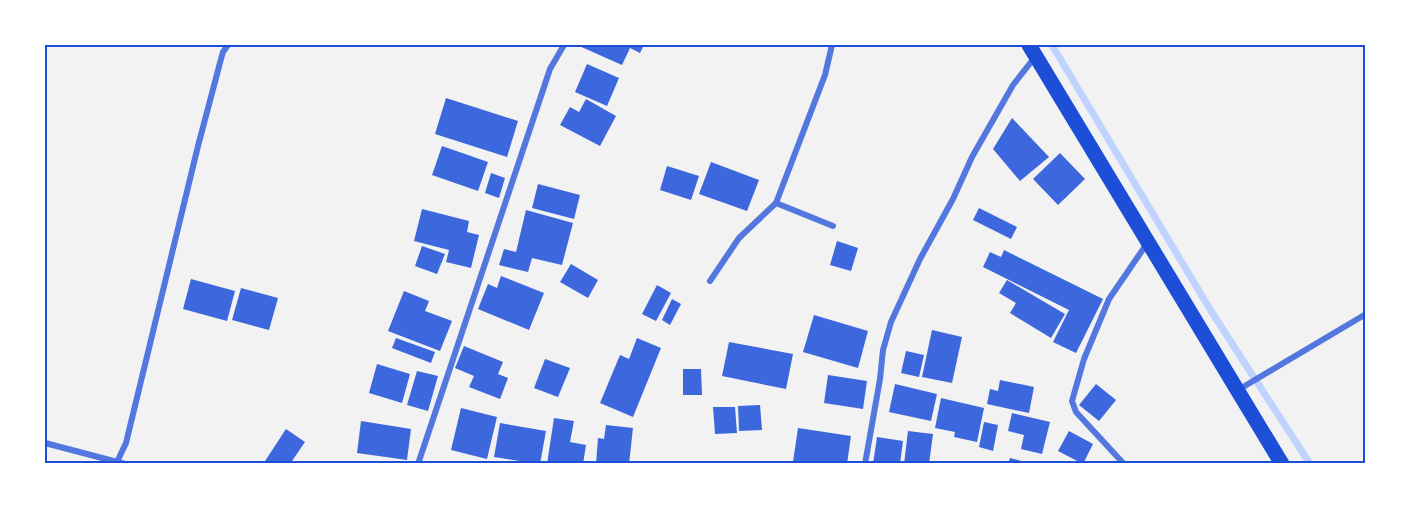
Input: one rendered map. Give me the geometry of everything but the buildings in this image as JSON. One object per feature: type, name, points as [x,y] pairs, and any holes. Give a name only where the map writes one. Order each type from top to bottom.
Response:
[{"type":"main road","points":[[1033,50],[1282,464]]},
{"type":"street","points":[[117,462],[126,444],[198,146],[223,52],[228,45]]},
{"type":"street","points":[[418,464],[550,69],[564,45]]},
{"type":"street","points":[[710,281],[740,238],[776,203],[825,75],[832,45]]},
{"type":"street","points":[[865,464],[883,350],[891,322],[983,137],[1033,50]]},
{"type":"street","points":[[776,203],[833,226]]},
{"type":"street","points":[[1124,464],[1076,412],[1072,401],[1084,359],[1109,299],[1148,242]]},
{"type":"street","points":[[1238,390],[1366,314]]},
{"type":"street","points":[[45,443],[125,464]]},
{"type":"waterway","points":[[1052,45],[1211,311],[1310,464]]}]
